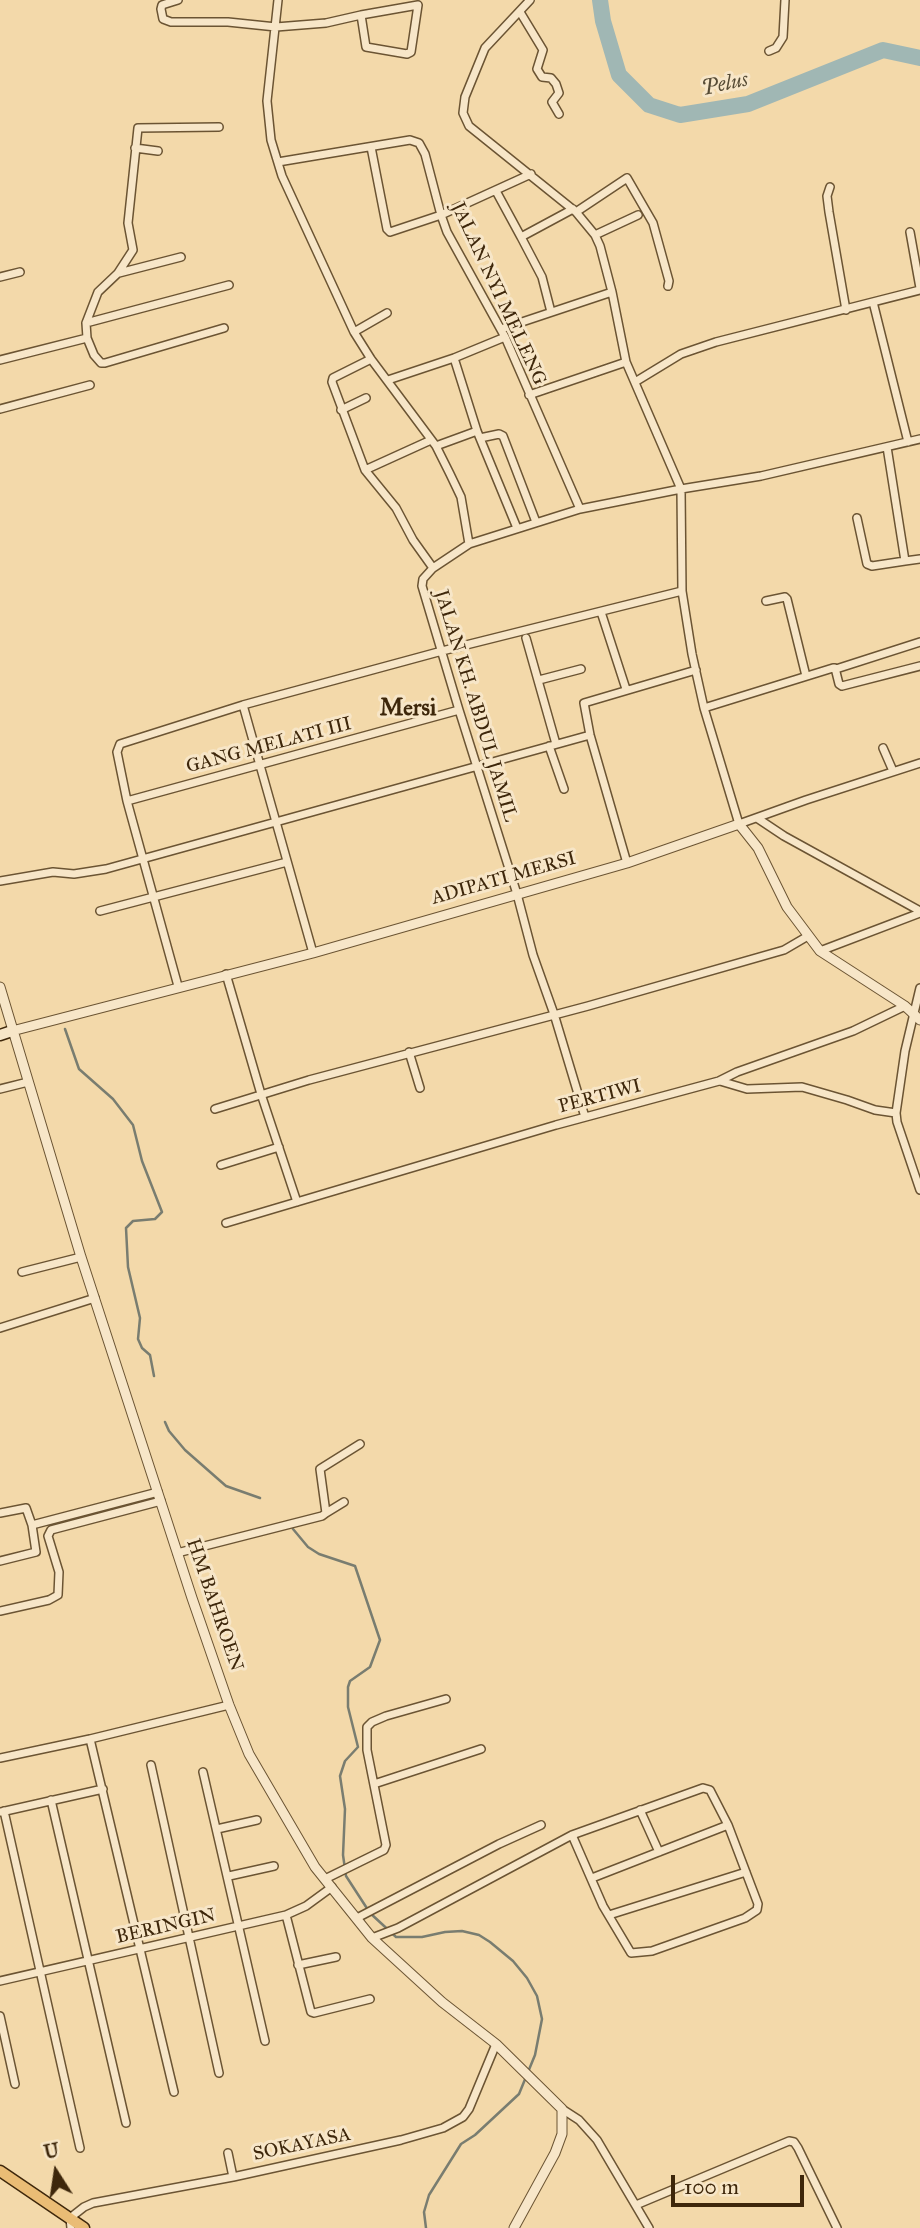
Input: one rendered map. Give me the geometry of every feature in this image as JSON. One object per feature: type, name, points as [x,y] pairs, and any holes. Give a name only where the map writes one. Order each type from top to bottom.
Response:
[{"type":"main road","points":[[0,1034],[12,1031]]},
{"type":"main road","points":[[0,2171],[71,2223],[84,2228]]},
{"type":"street","points":[[178,0],[162,5],[163,19],[171,22],[228,22],[276,27],[326,23],[361,15],[418,5],[411,52],[407,54],[366,47],[361,15]]},
{"type":"street","points":[[278,0],[267,101],[271,140],[278,162],[334,293],[354,332],[433,443],[461,497],[469,544]]},
{"type":"street","points":[[530,0],[485,48],[465,97],[463,113],[469,125],[524,178],[570,212],[595,235],[621,363],[635,382],[679,489],[680,592],[690,672],[704,708],[737,825],[758,848],[805,939],[917,1018]]},
{"type":"street","points":[[769,51],[776,48],[783,37],[785,0]]},
{"type":"street","points":[[520,12],[543,50],[537,69],[542,77],[551,78],[556,85],[559,93],[552,102],[559,114]]},
{"type":"street","points":[[219,127],[139,127],[137,130],[128,223],[133,250],[118,274],[98,292],[86,323],[86,338],[94,355],[101,363],[105,363],[225,328]]},
{"type":"street","name":"JALAN NYI MELENG","points":[[278,162],[410,140],[419,143],[425,154],[441,215],[454,246],[501,328],[580,509]]},
{"type":"street","points":[[135,148],[158,151]]},
{"type":"street","points":[[371,148],[388,231],[397,231],[441,215],[524,178]]},
{"type":"street","points":[[521,237],[570,212],[626,178],[653,223],[670,281],[668,286]]},
{"type":"street","points":[[830,187],[827,196],[829,212],[846,310]]},
{"type":"street","points":[[496,191],[542,276],[551,312]]},
{"type":"street","points":[[595,235],[638,215]]},
{"type":"street","points":[[635,382],[681,354],[704,346],[920,289],[909,232]]},
{"type":"street","points":[[118,274],[181,257]]},
{"type":"street","points":[[0,277],[20,272]]},
{"type":"street","points":[[86,323],[229,285]]},
{"type":"street","points":[[501,328],[608,294]]},
{"type":"street","points":[[873,302],[908,442]]},
{"type":"street","points":[[354,332],[387,313]]},
{"type":"street","points":[[387,380],[454,358],[505,337]]},
{"type":"street","points":[[0,360],[86,338]]},
{"type":"street","points":[[454,358],[479,435],[517,528]]},
{"type":"street","points":[[371,359],[332,380],[365,470],[396,508],[413,540],[433,568]]},
{"type":"street","points":[[529,395],[621,363]]},
{"type":"street","points":[[0,409],[90,384]]},
{"type":"street","points":[[341,410],[366,398]]},
{"type":"street","points":[[365,470],[433,443],[499,434],[503,436],[536,522]]},
{"type":"street","name":"JALAN KH. ABDUL JAMIL","points":[[585,1116],[459,710],[422,586],[423,579],[433,568],[469,544],[580,509],[761,476],[920,439]]},
{"type":"street","points":[[887,447],[905,561]]},
{"type":"street","points":[[857,518],[867,564],[872,566],[920,559]]},
{"type":"street","points":[[178,986],[127,800],[117,752],[125,740],[442,651],[680,592]]},
{"type":"street","points":[[766,601],[788,598],[806,676]]},
{"type":"street","points":[[601,612],[626,689]]},
{"type":"street","points":[[526,638],[539,680],[564,789]]},
{"type":"street","points":[[704,708],[920,642]]},
{"type":"street","points":[[836,669],[839,684],[842,686],[920,666]]},
{"type":"street","points":[[539,680],[581,669]]},
{"type":"street","points":[[627,863],[590,736],[584,703],[690,672]]},
{"type":"street","points":[[243,705],[313,953]]},
{"type":"street","name":"GANG MELATI III","points":[[127,800],[459,710]]},
{"type":"street","points":[[0,881],[53,872],[82,873],[142,859],[590,736]]},
{"type":"street","points":[[883,748],[893,771]]},
{"type":"street","points":[[737,825],[920,763]]},
{"type":"street","points":[[757,818],[920,912]]},
{"type":"street","name":"ADIPATI MERSI","points":[[12,1031],[313,953],[627,863],[737,825]]},
{"type":"street","points":[[100,911],[287,862]]},
{"type":"street","points":[[820,951],[920,912]]},
{"type":"street","points":[[215,1109],[409,1052],[794,946],[805,939]]},
{"type":"street","points":[[226,974],[296,1202]]},
{"type":"street","name":"HM BAHROEN","points":[[0,987],[81,1257],[177,1553],[229,1705],[249,1754],[309,1857],[376,1936],[442,2002],[520,2065],[562,2109]]},
{"type":"street","points":[[920,988],[917,1018],[905,1051],[896,1113],[920,1190]]},
{"type":"street","name":"PERTIWI","points":[[226,1223],[585,1116],[719,1081],[737,1072],[853,1031],[901,1008]]},
{"type":"street","points":[[409,1052],[420,1088]]},
{"type":"street","points":[[719,1081],[747,1089],[802,1087],[875,1111],[896,1113]]},
{"type":"street","points":[[0,1089],[28,1082]]},
{"type":"street","points":[[221,1164],[279,1147]]},
{"type":"street","points":[[22,1272],[81,1257]]},
{"type":"street","points":[[0,1328],[95,1298]]},
{"type":"street","points":[[326,1513],[320,1469],[360,1444]]},
{"type":"street","points":[[32,1525],[160,1497]]},
{"type":"street","points":[[0,1611],[49,1600],[58,1595],[59,1572],[48,1535],[51,1530],[160,1497]]},
{"type":"street","points":[[177,1553],[315,1519],[344,1502]]},
{"type":"street","points":[[0,1513],[26,1508],[36,1552],[0,1561]]},
{"type":"street","points":[[446,1699],[386,1716],[367,1727],[367,1750],[374,1784],[481,1749]]},
{"type":"street","points":[[0,1758],[229,1705]]},
{"type":"street","points":[[90,1739],[174,2092]]},
{"type":"street","points":[[151,1765],[219,2073]]},
{"type":"street","points":[[203,1772],[229,1875],[265,2041]]},
{"type":"street","name":"BERINGIN","points":[[0,1981],[286,1915],[306,1906],[330,1880],[384,1850],[386,1845],[374,1784]]},
{"type":"street","points":[[376,1936],[398,1928],[572,1835],[703,1788],[710,1790],[728,1825],[758,1910],[652,1951],[631,1953],[609,1915],[572,1835]]},
{"type":"street","points":[[80,2148],[2,1811],[103,1789]]},
{"type":"street","points":[[51,1800],[126,2123]]},
{"type":"street","points":[[640,1810],[659,1852]]},
{"type":"street","points":[[217,1829],[257,1820]]},
{"type":"street","points":[[360,1916],[541,1825]]},
{"type":"street","points":[[592,1878],[728,1825]]},
{"type":"street","points":[[229,1875],[274,1866]]},
{"type":"street","points":[[609,1915],[746,1872]]},
{"type":"street","points":[[286,1915],[312,2013],[370,1999]]},
{"type":"street","points":[[298,1965],[336,1957]]},
{"type":"street","points":[[0,2016],[15,2084]]},
{"type":"street","name":"SOKAYASA","points":[[71,2223],[84,2207],[93,2203],[233,2177],[443,2129],[463,2117],[469,2109],[496,2044]]},
{"type":"street","points":[[562,2109],[579,2120],[597,2140],[649,2228]]},
{"type":"street","points":[[514,2228],[555,2153],[562,2134],[562,2109]]},
{"type":"street","points":[[636,2205],[789,2141],[794,2142],[798,2148],[837,2228]]},
{"type":"street","points":[[228,2153],[233,2177]]},
{"type":"waterway","name":"Pelus","points":[[600,0],[603,21],[619,75],[649,105],[680,115],[748,104],[883,50],[920,58]]},
{"type":"waterway","points":[[65,1029],[79,1069],[113,1099],[133,1125],[142,1161],[162,1212],[155,1219],[133,1221],[126,1228],[128,1267],[140,1318],[138,1339],[142,1348],[150,1355],[154,1376]]},
{"type":"waterway","points":[[165,1422],[185,1450],[226,1486],[260,1498]]},
{"type":"waterway","points":[[293,1529],[308,1547],[319,1554],[355,1566],[380,1640],[370,1667],[350,1681],[348,1687],[348,1707],[358,1747],[345,1761],[340,1776],[345,1809],[343,1855],[346,1876],[370,1913],[396,1937],[422,1937],[462,1931],[479,1935],[490,1942],[513,1961],[527,1978],[537,1996],[542,2019],[535,2055],[519,2094],[475,2135],[461,2144],[429,2195],[424,2212],[426,2228]]},
{"type":"district","name":"Mersi","points":[[408,709]]}]
